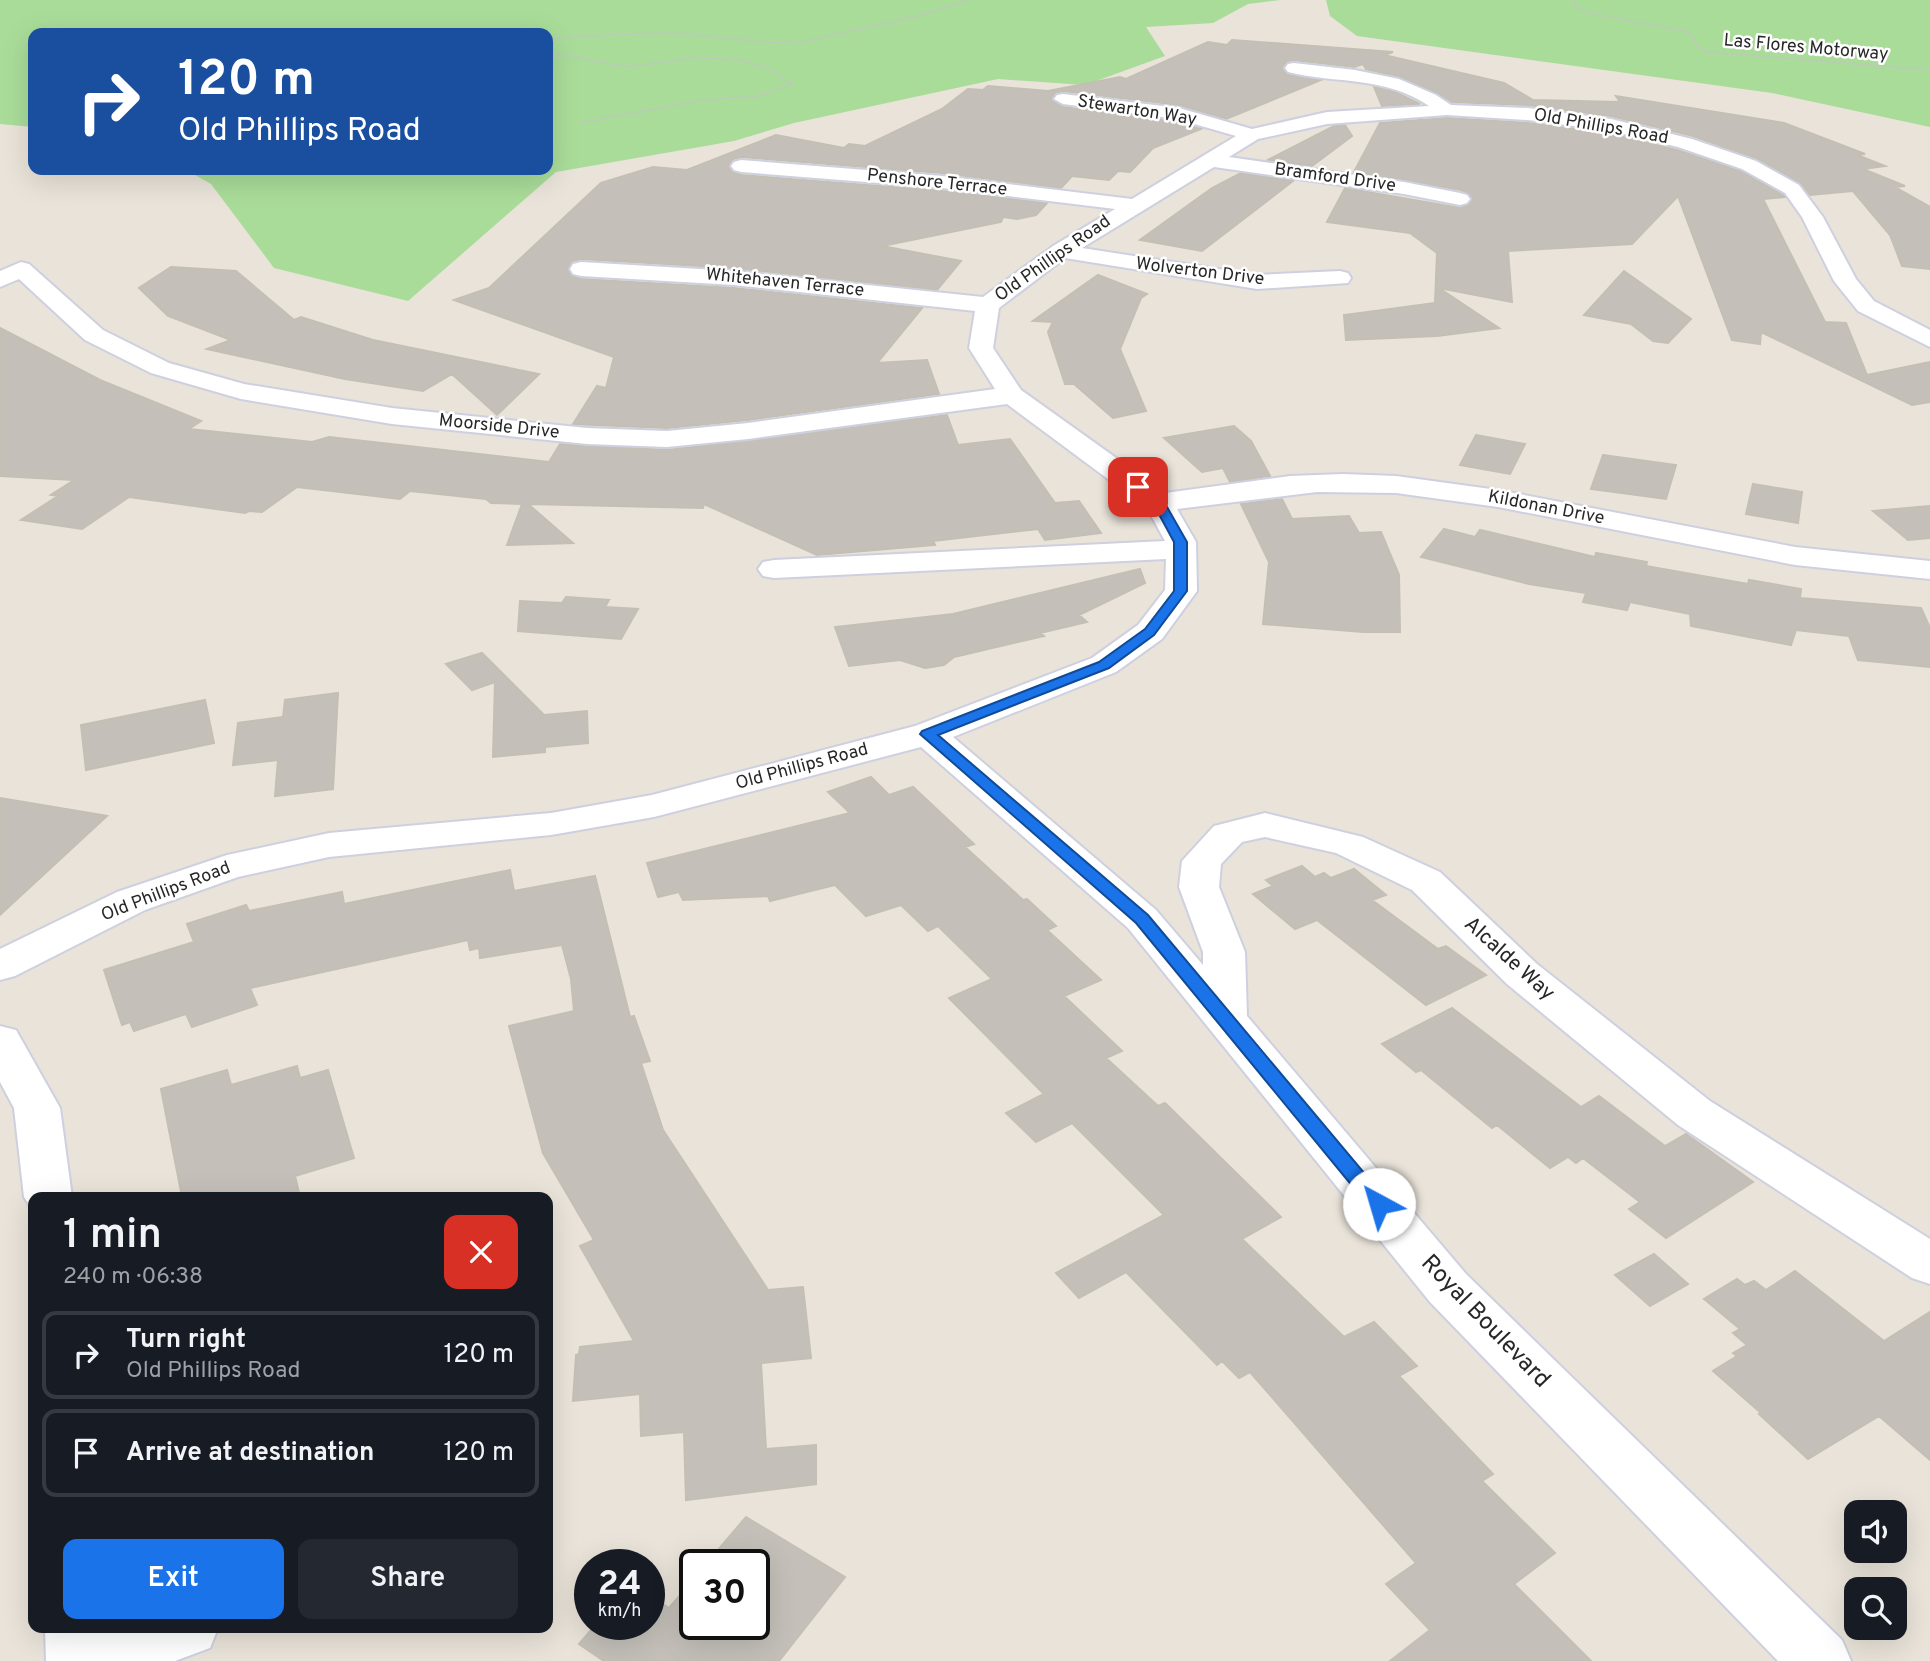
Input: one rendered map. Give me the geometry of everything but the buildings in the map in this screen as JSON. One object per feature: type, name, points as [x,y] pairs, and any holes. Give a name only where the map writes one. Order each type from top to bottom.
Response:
[{"type":"street","points":[[1294,68],[1405,84],[1428,95],[1447,110]]},
{"type":"street","name":"Stewarton Way","points":[[1063,99],[1179,114],[1252,135]]},
{"type":"street","name":"Old Phillips Road","points":[[0,966],[131,901],[227,867],[330,845],[551,824],[654,806],[928,734],[1104,665],[1150,632],[1181,591],[1181,542],[1159,503],[1012,395],[981,348],[988,305],[1061,251],[1132,205],[1252,135],[1327,118],[1447,110],[1528,114],[1611,125],[1685,142],[1749,165],[1792,188],[1812,218],[1846,281],[1866,306],[1930,340]]},
{"type":"street","name":"Bramford Drive","points":[[1209,160],[1404,188],[1460,200]]},
{"type":"street","name":"Penshore Terrace","points":[[741,166],[942,183],[1132,205]]},
{"type":"street","name":"Wolverton Drive","points":[[1061,251],[1256,282],[1340,278]]},
{"type":"street","name":"Whitehaven Terrace","points":[[582,269],[672,272],[782,281],[988,305]]},
{"type":"street","name":"Moorside Drive","points":[[11,274],[94,335],[160,368],[241,391],[392,416],[587,436],[667,439],[748,431],[1012,395]]},
{"type":"street","name":"Kildonan Drive","points":[[1159,503],[1285,485],[1369,483],[1474,493],[1745,547],[1893,569],[1930,570]]},
{"type":"street","points":[[774,569],[1181,550]]},
{"type":"street","name":"Royal Boulevard","points":[[928,734],[1142,919],[1448,1288],[1820,1661]]},
{"type":"street","name":"Alcalde Way","points":[[1225,1016],[1224,952],[1199,887],[1202,862],[1228,834],[1265,825],[1349,845],[1426,881],[1522,974],[1694,1113],[1930,1264]]},
{"type":"street","points":[[0,1041],[37,1108],[47,1192]]},
{"type":"street","points":[[75,1633],[77,1661]]},
{"type":"street","points":[[96,1661],[174,1633]]},
{"type":"path","points":[[553,39],[677,33],[772,43],[803,42],[921,15],[970,0]]},
{"type":"path","name":"Las Flores Motorway","points":[[1573,0],[1575,6],[1588,13],[1685,31],[1694,37],[1694,43],[1699,49],[1709,52],[1930,70]]},
{"type":"path","points":[[553,53],[637,67],[682,60],[723,58],[768,69],[792,84],[769,93],[699,101],[579,123]]},
{"type":"green space","points":[[0,0],[1280,0],[1248,4],[1213,23],[1146,27],[1165,56],[1085,85],[998,79],[794,123],[734,141],[553,175],[553,28],[28,28],[28,127],[0,124]]},
{"type":"green space","points":[[1326,0],[1930,0],[1930,127],[1772,93],[1357,36],[1330,16]]},
{"type":"green space","points":[[195,175],[553,175],[408,301],[274,268],[211,184]]},
{"type":"route","points":[[1138,487],[1159,503],[1181,542],[1181,591],[1150,632],[1104,665],[928,734],[1142,919],[1379,1204]]}]
